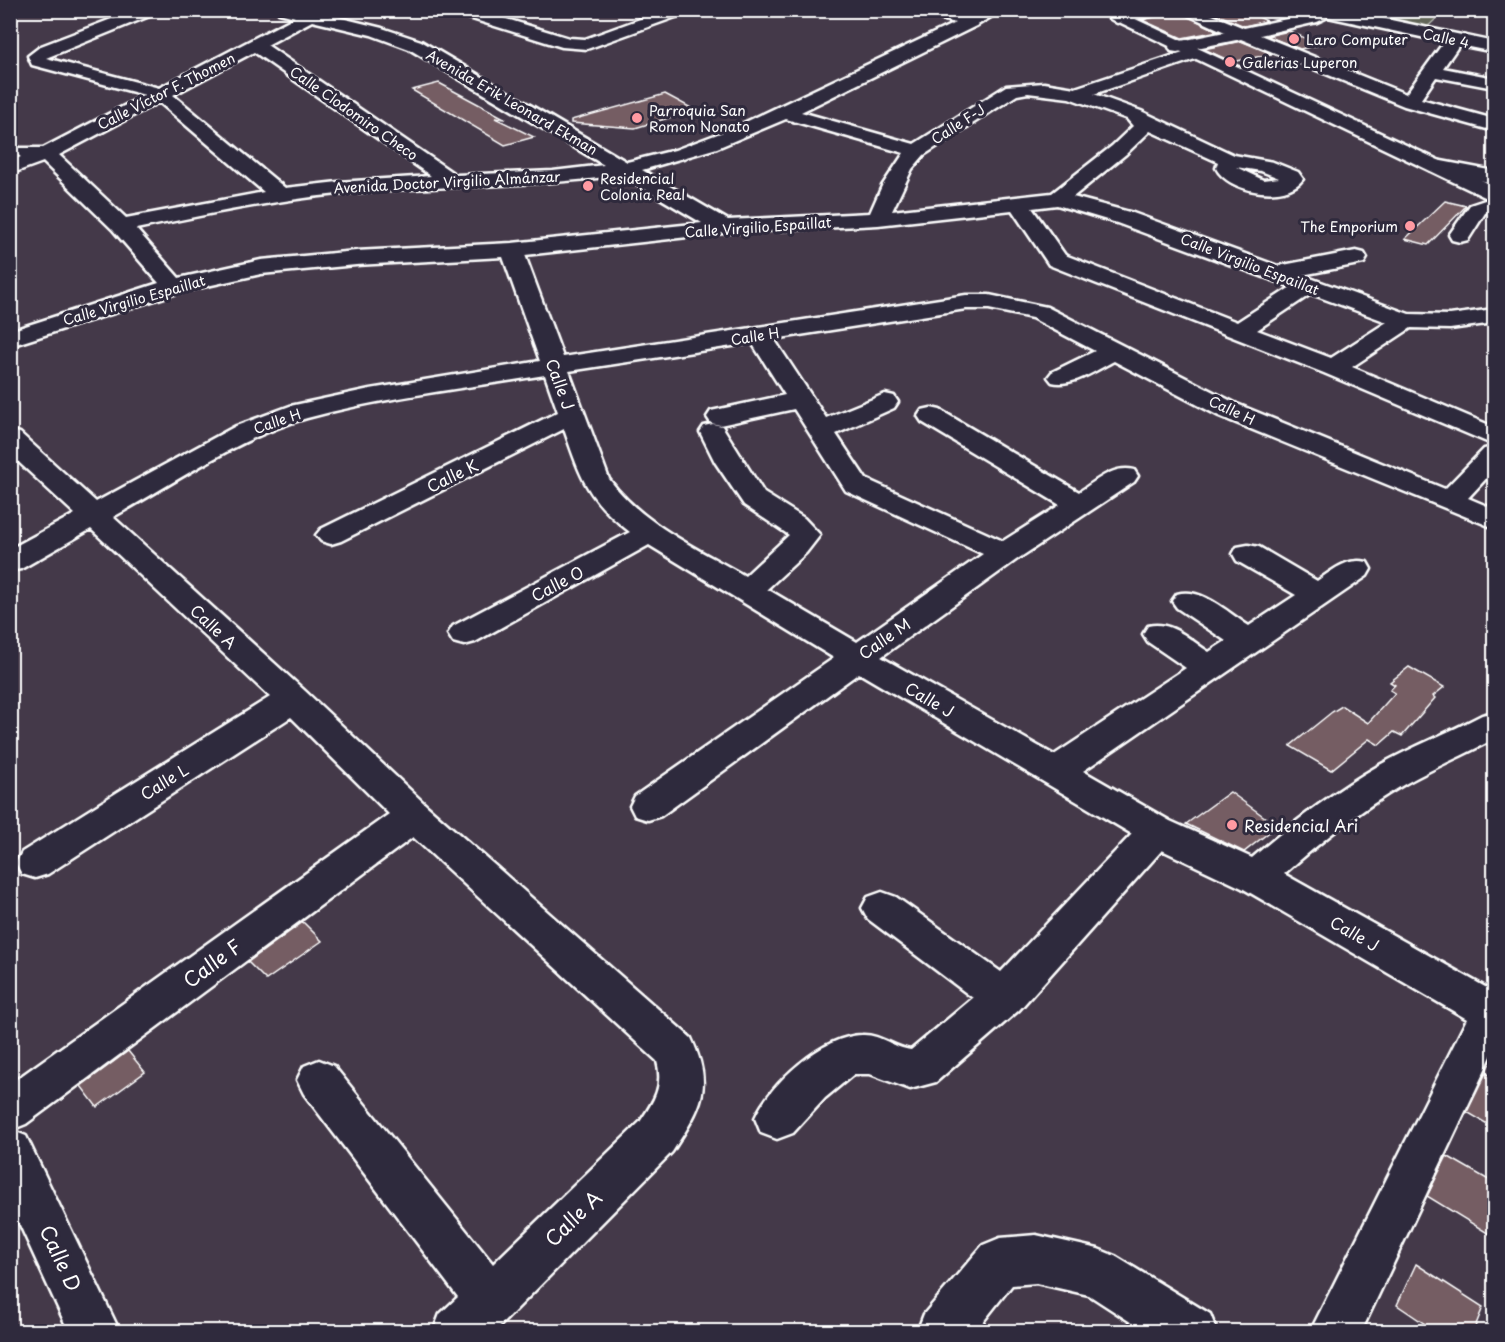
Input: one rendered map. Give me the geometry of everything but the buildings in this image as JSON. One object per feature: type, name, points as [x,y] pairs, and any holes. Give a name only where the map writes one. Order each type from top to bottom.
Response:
[{"type":"street","points":[[152,10],[47,50],[37,56],[38,61],[161,94],[279,194]]},
{"type":"street","name":"Avenida Erik Leonard Ekman","points":[[285,10],[315,13],[391,35],[415,45],[724,227]]},
{"type":"street","points":[[459,10],[568,43],[587,44],[681,10]]},
{"type":"street","points":[[927,10],[970,23]]},
{"type":"street","name":"Avenida Doctor Virgilio Almánzar","points":[[121,225],[279,194],[340,188],[542,178],[625,168],[659,160],[785,113],[994,10]]},
{"type":"street","points":[[1110,14],[1157,10]]},
{"type":"street","points":[[1185,10],[1410,102],[1494,125]]},
{"type":"street","points":[[1076,94],[1185,51],[1242,34],[1311,19],[1329,11]]},
{"type":"street","name":"Calle 4","points":[[1329,11],[1494,47]]},
{"type":"street","name":"Calle Víctor F. Thomen","points":[[10,168],[45,154],[315,13]]},
{"type":"street","points":[[1110,14],[1494,194]]},
{"type":"street","points":[[1410,102],[1454,40]]},
{"type":"street","name":"Calle Clodomiro Checo","points":[[256,45],[452,182]]},
{"type":"street","points":[[1432,71],[1494,83]]},
{"type":"street","name":"Calle F-J","points":[[878,219],[892,186],[903,167],[917,151],[1012,90],[1047,86],[1076,94],[1134,115],[1229,160]]},
{"type":"street","points":[[785,113],[917,151]]},
{"type":"street","points":[[1058,199],[1119,150],[1143,127],[1141,120]]},
{"type":"street","points":[[10,152],[45,154],[121,225],[174,286]]},
{"type":"street","points":[[1436,166],[1494,177]]},
{"type":"street","name":"Calle Virgilio Espaillat","points":[[10,339],[174,286],[261,267],[356,258],[512,250],[724,227],[878,219],[1058,199],[1125,218],[1406,321],[1450,322],[1492,318]]},
{"type":"street","points":[[1018,203],[1057,260],[1333,368],[1494,437]]},
{"type":"street","points":[[1460,236],[1477,209],[1494,203]]},
{"type":"street","name":"Calle J","points":[[512,250],[596,479],[606,497],[622,513],[650,533],[857,657],[1057,771],[1156,831],[1256,877],[1493,1012]]},
{"type":"street","points":[[1274,274],[1356,258]]},
{"type":"street","points":[[1238,332],[1308,286]]},
{"type":"street","name":"Calle H","points":[[10,562],[93,514],[245,432],[274,420],[370,397],[966,302],[989,302],[1038,312],[1228,410],[1451,499],[1494,519]]},
{"type":"street","points":[[1333,368],[1406,321]]},
{"type":"street","points":[[759,335],[856,485],[1005,553]]},
{"type":"street","points":[[1061,377],[1115,351]]},
{"type":"street","points":[[747,591],[805,535],[794,524],[754,499],[729,462],[717,424],[800,399]]},
{"type":"street","points":[[820,431],[885,402]]},
{"type":"street","name":"Calle K","points":[[332,535],[572,416]]},
{"type":"street","points":[[931,416],[1079,504]]},
{"type":"street","name":"Calle A","points":[[10,439],[293,699],[414,816],[676,1051],[683,1072],[681,1098],[656,1137],[458,1332]]},
{"type":"street","points":[[1451,499],[1494,455]]},
{"type":"street","name":"Calle M","points":[[648,806],[1005,553],[1124,476]]},
{"type":"street","name":"Calle O","points":[[464,634],[650,533]]},
{"type":"street","points":[[1248,554],[1318,595]]},
{"type":"street","points":[[1057,771],[1356,568]]},
{"type":"street","points":[[1188,601],[1249,641]]},
{"type":"street","points":[[1159,634],[1209,668]]},
{"type":"street","name":"Calle L","points":[[35,863],[293,699]]},
{"type":"street","points":[[1256,877],[1336,812],[1370,789],[1412,764],[1494,724]]},
{"type":"street","name":"Calle F","points":[[10,1110],[414,816]]},
{"type":"street","points":[[777,1118],[831,1064],[845,1057],[866,1053],[903,1069],[914,1071],[921,1068],[1004,997],[1156,831]]},
{"type":"street","points":[[882,908],[1004,997]]},
{"type":"street","points":[[1335,1332],[1493,1012]]},
{"type":"street","points":[[319,1080],[490,1299]]},
{"type":"street","name":"Calle D","points":[[10,1151],[95,1332]]},
{"type":"street","points":[[942,1332],[1000,1262],[1036,1259],[1098,1273],[1192,1332]]},
{"type":"green space","points":[[1338,11],[1430,11],[1439,16],[1423,31]]},
{"type":"place","name":"Laro Computer","points":[[1294,39]]},
{"type":"place","name":"Galerias Luperon","points":[[1230,62]]},
{"type":"place","name":"Parroquia San Romon Nonato","points":[[637,118]]},
{"type":"place","name":"Residencial Colonia Real","points":[[588,186]]},
{"type":"place","name":"The Emporium","points":[[1410,226]]},
{"type":"place","name":"Residencial Ari","points":[[1232,825]]}]
